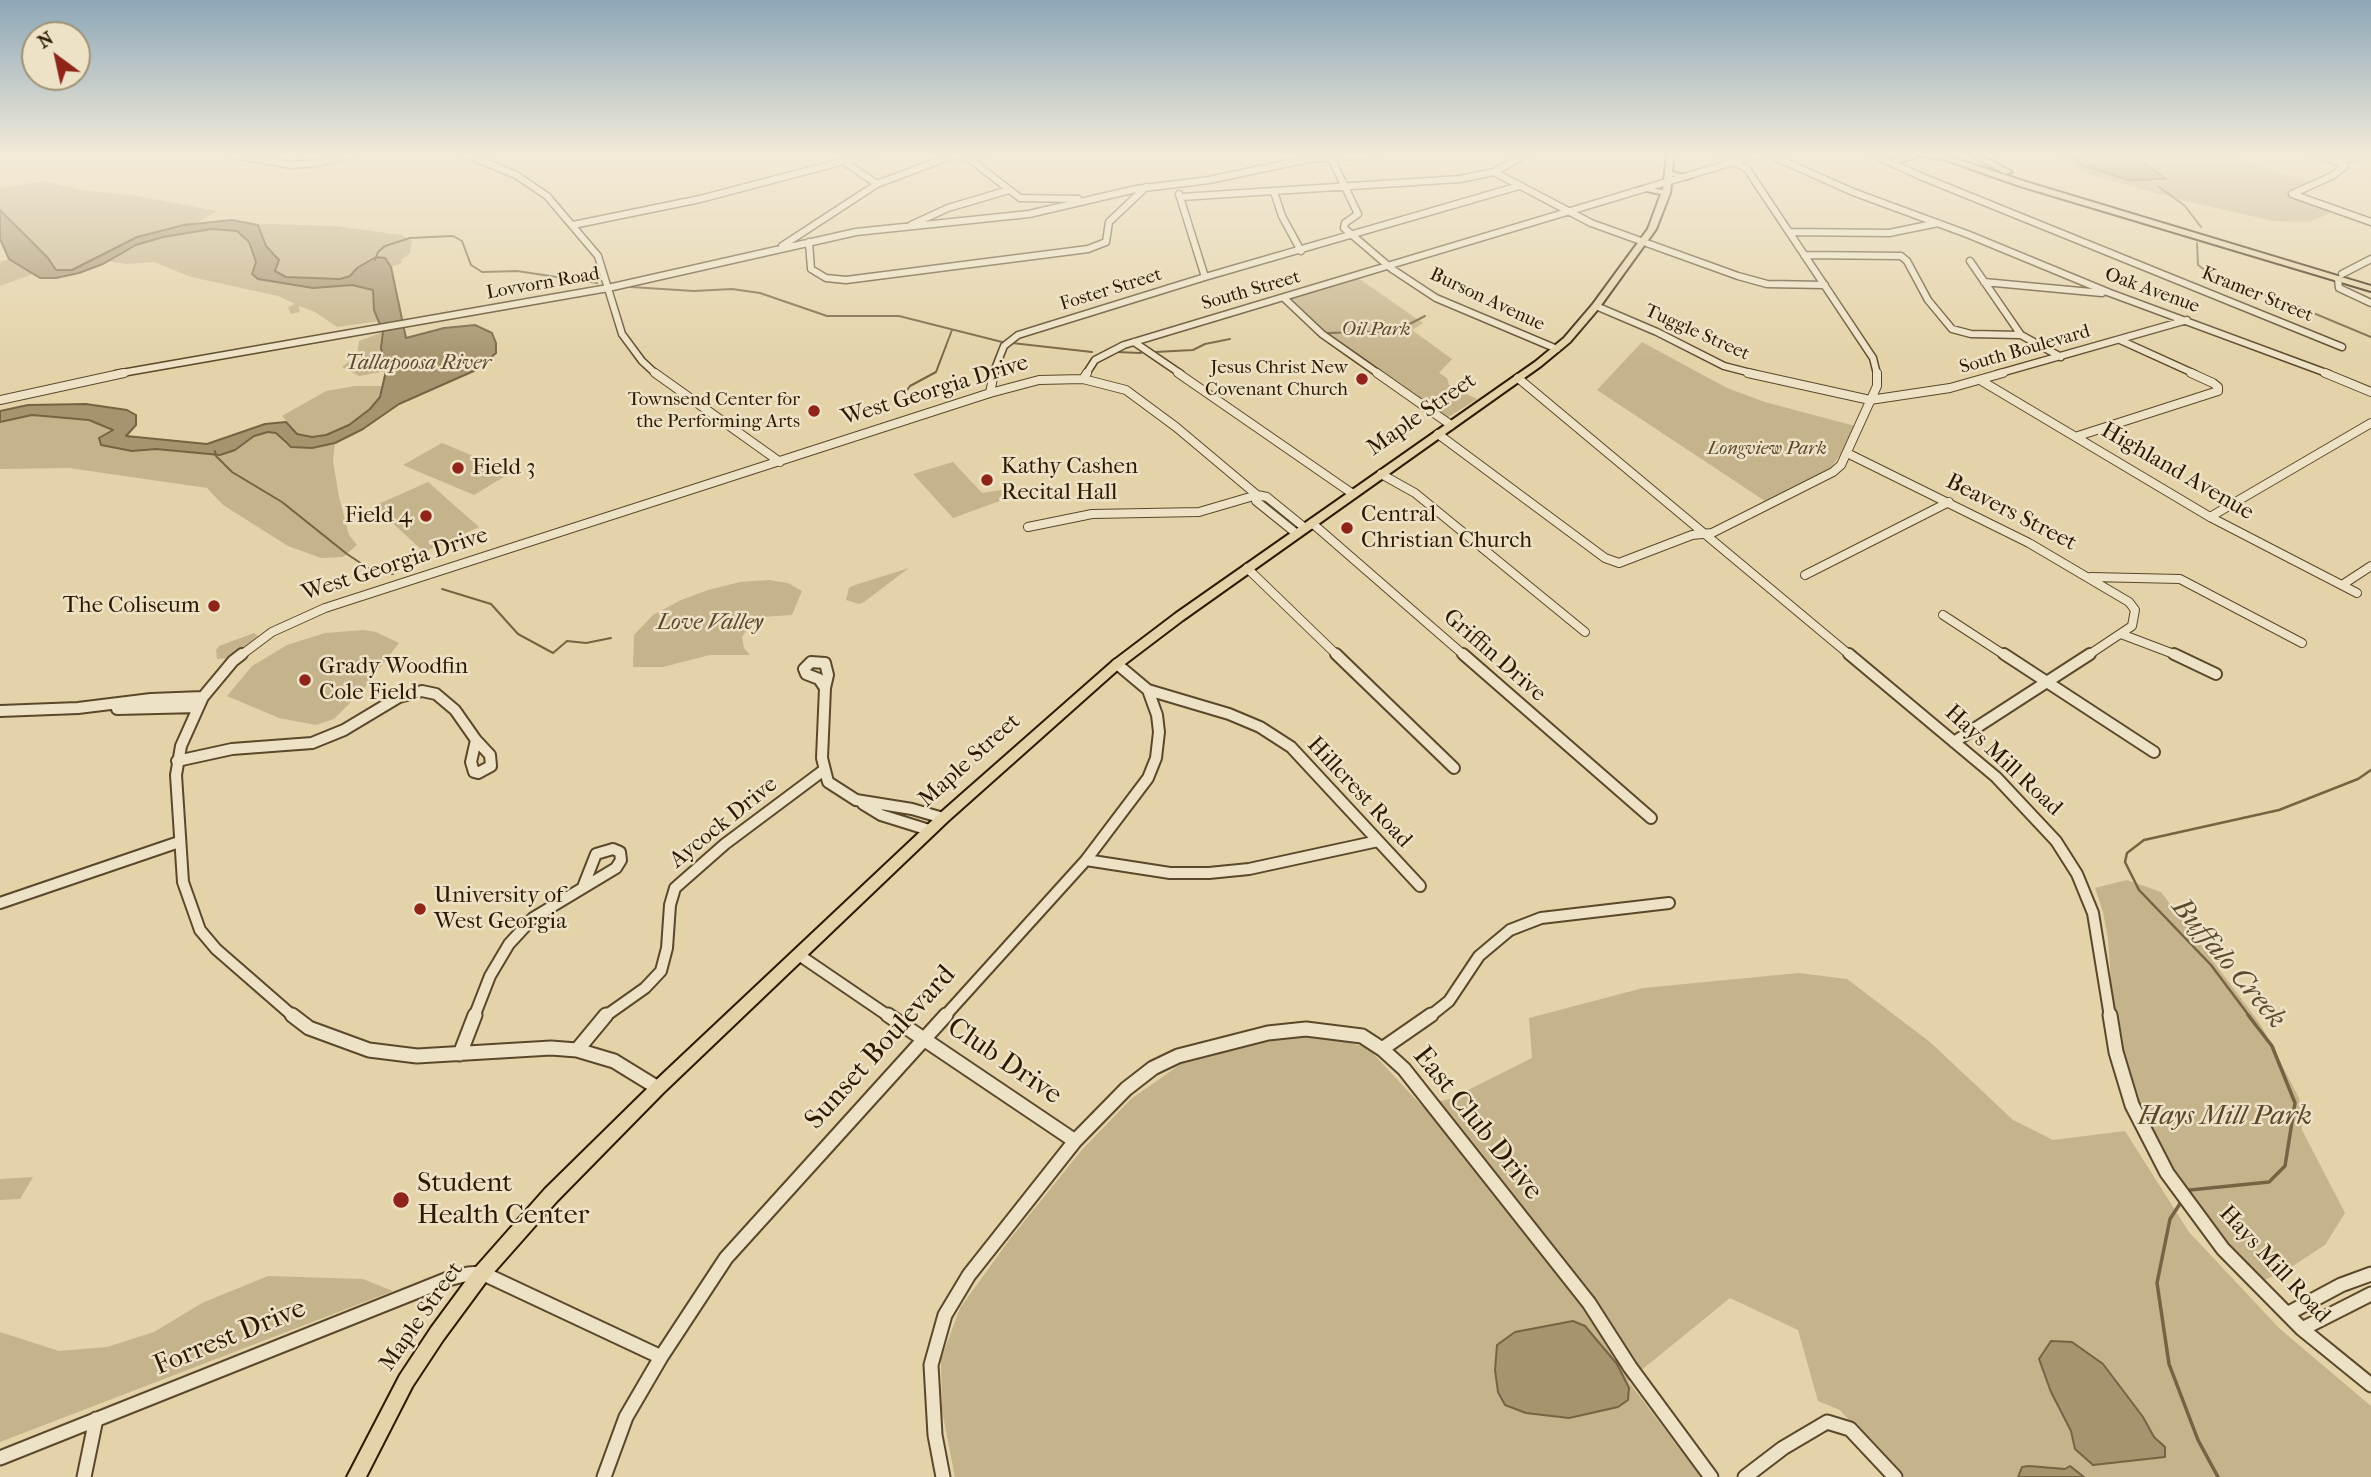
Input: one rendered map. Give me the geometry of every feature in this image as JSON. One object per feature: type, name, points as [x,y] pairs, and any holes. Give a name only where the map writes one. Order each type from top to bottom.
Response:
[{"type":"main road","name":"Maple Street","points":[[356,1477],[406,1381],[482,1273],[535,1210],[658,1088],[929,830],[1117,664],[1247,568],[1557,349],[1596,306],[1654,223]]},
{"type":"main road","points":[[2158,223],[2261,256],[2340,277]]},
{"type":"main road","points":[[2159,223],[2371,286]]},
{"type":"street","points":[[583,223],[573,225],[598,256],[622,334],[642,361],[658,376],[780,462]]},
{"type":"street","points":[[776,250],[817,223]]},
{"type":"street","points":[[906,228],[917,223]]},
{"type":"street","name":"Lovvorn Road","points":[[0,400],[146,368],[608,288],[856,232],[951,223]]},
{"type":"street","points":[[809,242],[811,270],[826,278],[846,280],[1088,248],[1104,244],[1109,223]]},
{"type":"street","points":[[1189,223],[1205,277]]},
{"type":"street","points":[[1286,223],[1301,251]]},
{"type":"street","points":[[1348,223],[1343,228],[1354,236]]},
{"type":"street","name":"Foster Street","points":[[990,393],[993,375],[1004,346],[1018,335],[1205,277],[1397,223]]},
{"type":"street","name":"South Street","points":[[1083,379],[1090,366],[1100,357],[1134,342],[1532,223]]},
{"type":"street","points":[[1595,223],[1767,284],[1825,285]]},
{"type":"street","points":[[1437,434],[1605,558],[1619,563],[1692,535],[1703,535],[1833,471],[1841,465],[1847,453],[1878,378],[1873,358],[1784,223]]},
{"type":"street","points":[[1790,232],[1889,233],[1938,223]]},
{"type":"street","name":"Oak Avenue","points":[[1938,223],[2110,293],[2292,359],[2371,392]]},
{"type":"street","name":"Kramer Street","points":[[2040,223],[2342,346]]},
{"type":"street","name":"Burson Avenue","points":[[1354,236],[1389,267],[1443,302],[1557,349]]},
{"type":"street","points":[[1804,255],[1901,256],[1907,261],[1928,300],[1952,330],[1971,334],[2021,335]]},
{"type":"street","points":[[2371,259],[2340,277],[2339,288],[2371,303]]},
{"type":"street","points":[[1970,261],[2021,335],[2061,357]]},
{"type":"street","points":[[1984,282],[2110,293]]},
{"type":"street","points":[[1284,298],[1322,334],[1451,425]]},
{"type":"street","name":"Tuggle Street","points":[[1596,306],[1657,332],[1724,366],[1870,400]]},
{"type":"street","name":"South Boulevard","points":[[1870,400],[1914,395],[1980,380],[2187,320]]},
{"type":"street","points":[[2078,436],[2218,391],[2218,387],[2120,340]]},
{"type":"street","points":[[1134,342],[1353,494]]},
{"type":"street","name":"Hays Mill Road","points":[[1518,378],[1954,742],[2026,806],[2056,841],[2077,874],[2093,913],[2116,1052],[2132,1105],[2167,1173],[2223,1249],[2302,1329],[2371,1385]]},
{"type":"street","name":"West Georgia Drive","points":[[658,1088],[614,1061],[577,1050],[551,1048],[417,1056],[369,1050],[331,1038],[296,1018],[216,949],[200,930],[183,882],[177,761],[198,707],[229,665],[251,646],[308,614],[990,393],[1039,380],[1083,379],[1104,382],[1136,395],[1257,495]]},
{"type":"street","name":"Highland Avenue","points":[[1980,380],[2210,517],[2357,593]]},
{"type":"street","points":[[2210,517],[2371,423]]},
{"type":"street","name":"Beavers Street","points":[[1847,453],[1949,502],[2090,577],[2129,602],[2135,610],[2132,626],[2121,634]]},
{"type":"street","points":[[1381,474],[1415,494],[1585,632]]},
{"type":"street","points":[[1028,527],[1091,514],[1199,512],[1257,495]]},
{"type":"street","name":"Griffin Drive","points":[[1257,495],[1256,501],[1304,528],[1651,818]]},
{"type":"street","points":[[1805,575],[1949,502]]},
{"type":"street","points":[[2342,585],[2371,566]]},
{"type":"street","points":[[1247,568],[1454,768]]},
{"type":"street","points":[[2090,577],[2180,579],[2302,643]]},
{"type":"street","points":[[1943,615],[2154,752]]},
{"type":"street","points":[[1954,742],[2121,634],[2192,661],[2216,674]]},
{"type":"street","points":[[1117,664],[1148,690]]},
{"type":"street","points":[[825,688],[824,771],[828,782],[881,815],[929,830]]},
{"type":"street","name":"Hillcrest Road","points":[[1148,690],[1228,713],[1259,727],[1291,747],[1420,886]]},
{"type":"street","name":"Sunset Boulevard","points":[[604,1477],[626,1417],[660,1357],[726,1258],[1086,860],[1148,778],[1156,758],[1159,732],[1148,690]]},
{"type":"street","points":[[177,761],[232,749],[312,743],[344,730],[399,697],[422,691],[436,694],[456,710],[475,740]]},
{"type":"street","points":[[78,708],[204,697]]},
{"type":"street","points":[[0,711],[198,707]]},
{"type":"street","name":"Aycock Drive","points":[[577,1050],[607,1014],[645,988],[661,971],[667,948],[670,905],[675,888],[732,839],[824,771]]},
{"type":"street","points":[[856,800],[912,809],[943,818]]},
{"type":"street","points":[[1086,860],[1170,873],[1209,873],[1249,869],[1378,841]]},
{"type":"street","points":[[0,903],[179,842]]},
{"type":"street","points":[[460,1054],[490,976],[509,943],[533,918],[583,887]]},
{"type":"street","points":[[1382,1049],[1449,1001],[1479,956],[1510,930],[1541,918],[1669,903]]},
{"type":"street","name":"Club Drive","points":[[799,955],[1075,1140]]},
{"type":"street","name":"East Club Drive","points":[[943,1477],[935,1434],[931,1365],[945,1315],[969,1275],[1075,1140],[1126,1089],[1153,1068],[1207,1046],[1268,1033],[1306,1029],[1362,1036],[1382,1049],[1404,1069],[1589,1303],[1630,1367],[1711,1477]]},
{"type":"street","points":[[482,1273],[660,1357]]},
{"type":"street","name":"Forrest Drive","points":[[0,1458],[448,1279],[482,1273]]},
{"type":"street","points":[[2287,1314],[2341,1285],[2371,1274]]},
{"type":"street","points":[[2302,1329],[2371,1294]]},
{"type":"street","points":[[84,1477],[96,1419]]},
{"type":"street","points":[[1745,1477],[1783,1448],[1827,1422],[1850,1429],[1895,1477]]},
{"type":"green space","points":[[13,223],[197,223],[137,237],[72,270],[55,270],[48,258]]},
{"type":"green space","points":[[258,225],[335,226],[402,235],[412,241],[410,253],[401,260],[402,263],[391,267],[385,258],[357,268],[350,276],[340,279],[286,277],[275,271],[279,260],[266,246]]},
{"type":"green space","points":[[220,229],[237,231],[246,238],[256,262],[253,274],[258,279],[313,288],[352,285],[373,290],[374,310],[379,321],[337,327],[315,312],[299,306],[300,312],[291,314],[288,307],[295,304],[278,296],[191,277],[154,262],[126,264],[108,261],[147,241],[180,233]]},
{"type":"green space","points":[[9,259],[33,274],[0,286],[0,262]]},
{"type":"green space","name":"Oil Park","points":[[1358,278],[1423,323],[1412,330],[1452,359],[1439,373],[1447,378],[1449,385],[1477,399],[1447,418],[1322,331],[1289,299]]},
{"type":"green space","points":[[383,332],[381,348],[386,371],[359,376],[342,367],[357,356],[359,341]]},
{"type":"green space","name":"Longview Park","points":[[1642,342],[1727,388],[1765,402],[1855,426],[1845,448],[1830,469],[1765,501],[1597,390]]},
{"type":"green space","points":[[355,386],[384,386],[380,397],[370,409],[349,425],[326,435],[312,437],[297,434],[282,416],[326,391]]},
{"type":"green space","points":[[32,415],[89,420],[104,425],[132,451],[156,449],[220,455],[239,448],[254,436],[268,432],[276,433],[285,444],[294,448],[312,448],[335,443],[333,461],[339,497],[349,535],[357,545],[343,557],[321,558],[288,546],[223,505],[207,488],[69,468],[0,469],[0,422]]},
{"type":"green space","name":"Field 3","points":[[442,443],[512,472],[474,495],[403,465]]},
{"type":"green space","points":[[953,462],[982,493],[1001,490],[1008,498],[953,518],[913,474]]},
{"type":"green space","name":"Field 4","points":[[428,482],[479,527],[424,552],[374,506]]},
{"type":"green space","points":[[909,568],[864,602],[859,604],[846,600],[852,586]]},
{"type":"green space","name":"Love Valley","points":[[769,580],[788,583],[802,591],[792,615],[762,617],[750,625],[742,637],[744,648],[750,655],[710,655],[663,667],[633,667],[634,635],[653,615],[708,590],[740,582]]},
{"type":"green space","name":"Grady Woodfin Cole Field","points":[[363,630],[376,632],[399,643],[362,691],[334,719],[316,725],[279,718],[227,696],[252,666],[287,645],[325,633]]},
{"type":"green space","points":[[254,633],[258,636],[229,658],[217,659],[216,650],[219,646]]},
{"type":"green space","name":"Hays Mill Park","points":[[2127,880],[2161,892],[2261,1025],[2299,1098],[2302,1130],[2345,1213],[2325,1245],[2285,1271],[2260,1282],[2176,1181],[2137,1108],[2114,1025],[2108,939],[2095,888]]},
{"type":"green space","points":[[1799,973],[1847,979],[1930,1042],[2013,1120],[2053,1140],[2125,1131],[2189,1232],[2280,1329],[2371,1406],[2371,1477],[1899,1477],[1840,1410],[1818,1401],[1798,1330],[1730,1298],[1628,1381],[1701,1477],[955,1477],[942,1411],[941,1359],[960,1308],[1010,1239],[1081,1151],[1131,1099],[1185,1061],[1256,1043],[1322,1034],[1368,1048],[1421,1105],[1450,1099],[1532,1058],[1529,1018],[1643,988]]},
{"type":"green space","points":[[33,1177],[20,1199],[0,1200],[0,1179]]},
{"type":"green space","points":[[268,1276],[363,1279],[393,1291],[0,1442],[0,1332],[59,1351],[107,1347],[154,1332],[202,1303]]},
{"type":"water","name":"Tallapoosa River","points":[[0,223],[13,223],[48,258],[56,270],[72,270],[137,237],[184,225],[258,225],[266,246],[279,260],[275,271],[286,277],[340,279],[350,276],[357,268],[376,257],[385,258],[391,267],[406,338],[444,328],[475,325],[492,333],[496,353],[476,370],[399,404],[363,429],[335,443],[312,448],[291,447],[276,433],[268,432],[254,436],[235,450],[220,455],[156,449],[132,451],[101,445],[99,438],[113,430],[89,420],[32,415],[0,422],[0,411],[28,405],[86,404],[127,410],[136,415],[136,425],[126,436],[207,444],[265,424],[286,422],[297,434],[312,437],[326,435],[349,425],[370,409],[380,397],[386,371],[381,348],[383,332],[374,310],[373,290],[352,285],[313,288],[258,279],[252,274],[256,262],[249,242],[237,231],[212,229],[163,237],[136,245],[103,264],[56,278],[40,278],[9,259],[0,239]]},
{"type":"water","points":[[1573,1321],[1585,1326],[1617,1364],[1629,1388],[1628,1400],[1618,1407],[1569,1418],[1526,1413],[1505,1405],[1498,1392],[1495,1370],[1497,1345],[1515,1332]]},
{"type":"water","points":[[2051,1341],[2072,1342],[2103,1364],[2143,1417],[2154,1437],[2165,1447],[2165,1457],[2093,1465],[2075,1449],[2071,1431],[2051,1392],[2039,1359]]},
{"type":"water","points":[[2070,1466],[2084,1477],[2018,1477],[2022,1467],[2065,1469]]},
{"type":"waterway","points":[[2198,223],[2201,227]]},
{"type":"waterway","points":[[375,260],[378,252],[385,246],[410,238],[453,236],[462,241],[471,265],[482,272],[517,271],[597,283]]},
{"type":"waterway","points":[[2197,243],[2198,265],[2218,280],[2287,302],[2371,337]]},
{"type":"waterway","points":[[631,287],[694,291],[732,289],[760,293],[827,316],[899,316],[1002,342]]},
{"type":"waterway","points":[[1327,333],[1396,331],[1425,316]]},
{"type":"waterway","points":[[905,393],[910,386],[936,372],[952,330]]},
{"type":"waterway","points":[[1155,352],[1193,350],[1205,344],[1230,339]]},
{"type":"waterway","points":[[1012,343],[1092,352]]},
{"type":"waterway","points":[[1116,352],[1141,353]]},
{"type":"waterway","points":[[215,451],[216,456],[232,472],[282,502],[347,554],[371,570],[393,574]]},
{"type":"waterway","points":[[442,589],[491,604],[518,634],[553,653],[567,641],[586,643],[611,638]]},
{"type":"waterway","name":"Buffalo Creek","points":[[2250,1017],[2211,965],[2139,890],[2125,862],[2127,853],[2144,840],[2279,810],[2358,779],[2371,770]]},
{"type":"waterway","name":"Buffalo Creek","points":[[2187,1194],[2190,1190],[2269,1182],[2285,1166],[2295,1103],[2272,1046],[2248,1015]]},
{"type":"waterway","name":"Buffalo Creek","points":[[2183,1199],[2170,1219],[2157,1283],[2169,1364],[2198,1440],[2218,1477]]},
{"type":"place","name":"Jesus Christ New Covenant Church","points":[[1362,379]]},
{"type":"place","name":"Townsend Center for the Performing Arts","points":[[814,411]]},
{"type":"place","name":"Field 3","points":[[458,468]]},
{"type":"place","name":"Kathy Cashen Recital Hall","points":[[987,480]]},
{"type":"place","name":"Field 4","points":[[426,516]]},
{"type":"place","name":"Central Christian Church","points":[[1347,528]]},
{"type":"place","name":"The Coliseum","points":[[214,606]]},
{"type":"place","name":"Grady Woodfin Cole Field","points":[[305,680]]},
{"type":"place","name":"University of West Georgia","points":[[420,909]]},
{"type":"place","name":"Student Health Center","points":[[401,1200]]}]
